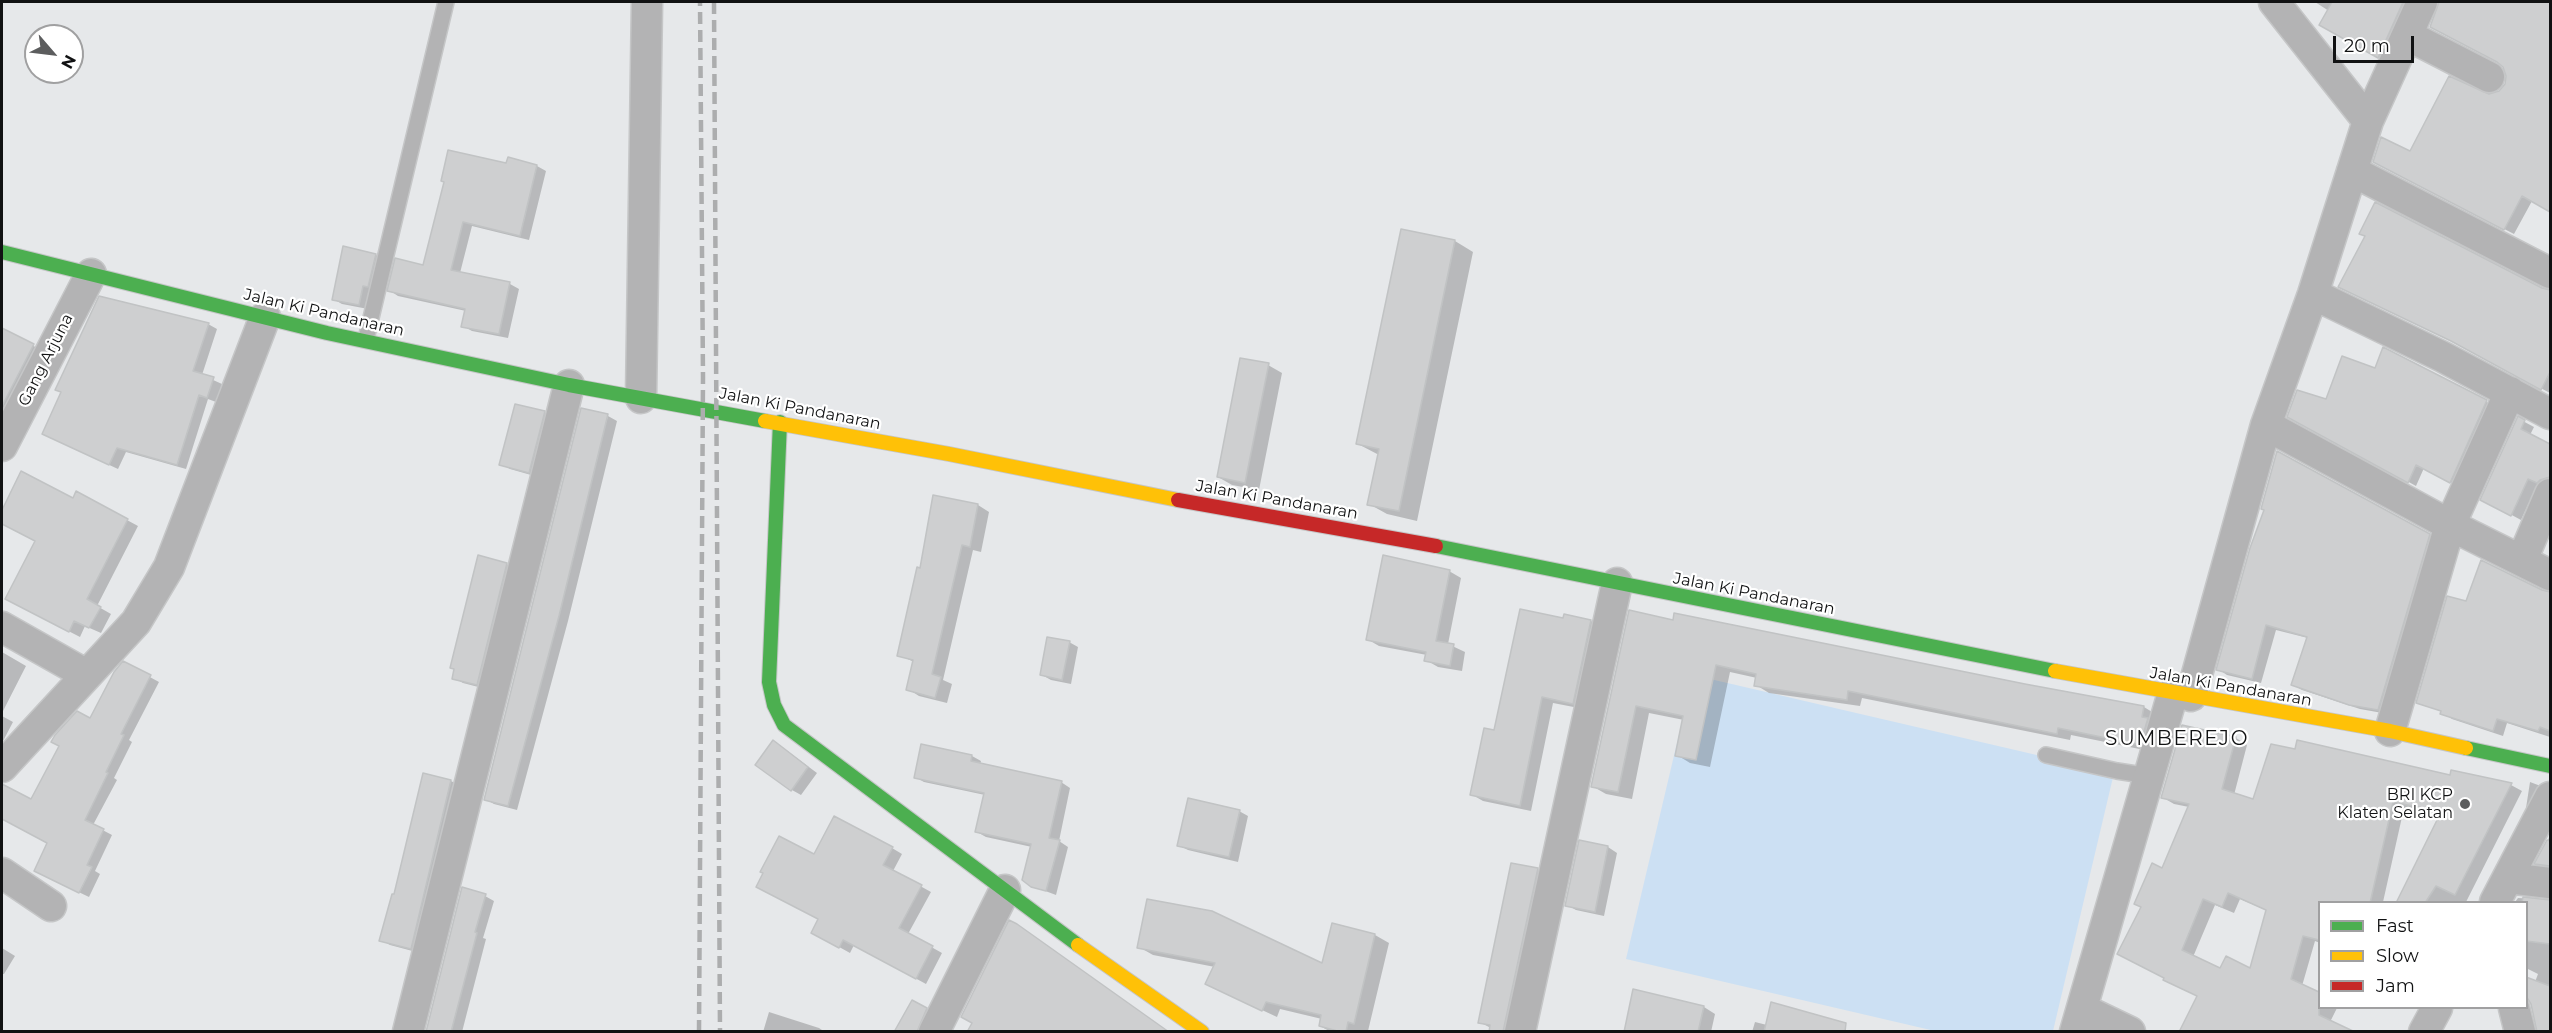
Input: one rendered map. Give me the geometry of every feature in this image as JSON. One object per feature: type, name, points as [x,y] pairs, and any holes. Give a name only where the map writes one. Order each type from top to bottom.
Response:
[{"type":"main road","name":"Jalan Ki Pandanaran","points":[[2,252],[327,333],[366,339],[569,385],[949,454],[1126,491],[1411,541],[2028,666],[2390,731],[2550,766]]},
{"type":"main road","points":[[780,422],[769,682],[772,706],[784,725],[1038,917],[1202,1032]]},
{"type":"street","points":[[641,398],[647,2]]},
{"type":"street","points":[[2274,2],[2368,122]]},
{"type":"street","points":[[2130,1032],[2078,1020],[2149,776],[2182,695],[2266,425],[2313,294],[2368,122],[2422,2]]},
{"type":"street","points":[[2407,35],[2489,77]]},
{"type":"street","points":[[2352,171],[2550,273]]},
{"type":"street","name":"Gang Arjuna","points":[[2,446],[90,274]]},
{"type":"street","points":[[2313,294],[2443,357],[2550,414]]},
{"type":"street","points":[[2,767],[136,622],[169,567],[265,317]]},
{"type":"street","points":[[408,1032],[569,385]]},
{"type":"street","points":[[2390,731],[2450,525],[2510,392]]},
{"type":"street","points":[[2266,425],[2450,525],[2550,575]]},
{"type":"street","points":[[2522,560],[2550,494]]},
{"type":"street","points":[[1520,1032],[1617,583]]},
{"type":"street","points":[[2,627],[87,675]]},
{"type":"street","points":[[2502,890],[2550,797]]},
{"type":"street","points":[[2,873],[51,906]]},
{"type":"street","points":[[2502,890],[2550,883]]},
{"type":"street","points":[[934,1032],[1005,890]]},
{"type":"street","points":[[2424,1032],[2436,1009]]},
{"type":"street","points":[[2514,1009],[2520,1032]]},
{"type":"lane","points":[[366,339],[446,2]]},
{"type":"lane","points":[[2046,755],[2149,776]]},
{"type":"shaded area","points":[[1693,675],[2114,773],[2053,1031],[1935,1031],[1626,959]]},
{"type":"building","points":[[2332,2],[2403,2],[2378,58],[2319,25]]},
{"type":"building","points":[[2439,2],[2550,2],[2550,212],[2522,196],[2504,230],[2373,162],[2381,137],[2410,151],[2449,76],[2489,94],[2499,91],[2505,84],[2506,76],[2503,67],[2497,62],[2430,27]]},
{"type":"building","points":[[448,150],[506,163],[508,157],[537,165],[520,236],[463,222],[451,270],[510,282],[499,334],[461,327],[465,309],[387,291],[395,258],[423,265],[444,182],[441,181]]},
{"type":"building","points":[[2375,202],[2542,288],[2550,290],[2550,372],[2541,390],[2451,341],[2338,287],[2365,236],[2359,234]]},
{"type":"building","points":[[1401,229],[1455,240],[1399,511],[1367,505],[1379,449],[1356,444]]},
{"type":"building","points":[[343,246],[376,254],[368,287],[363,286],[359,305],[332,300]]},
{"type":"building","points":[[99,296],[209,323],[193,371],[214,377],[207,398],[199,395],[177,465],[117,448],[109,465],[42,434],[61,392],[55,390]]},
{"type":"building","points":[[2,328],[34,344],[2,406]]},
{"type":"building","points":[[2383,347],[2487,400],[2450,483],[2416,465],[2408,483],[2287,417],[2297,390],[2326,399],[2342,356],[2375,368]]},
{"type":"building","points":[[1240,358],[1269,363],[1245,483],[1217,477]]},
{"type":"building","points":[[515,404],[545,411],[529,473],[499,465]]},
{"type":"building","points":[[581,408],[608,414],[559,616],[508,806],[484,800]]},
{"type":"building","points":[[2518,416],[2525,420],[2521,429],[2550,444],[2550,477],[2537,483],[2528,479],[2511,516],[2480,500]]},
{"type":"building","points":[[2277,451],[2430,534],[2378,710],[2349,705],[2291,685],[2307,637],[2266,625],[2252,679],[2216,670],[2250,548],[2264,510],[2261,509]]},
{"type":"building","points":[[21,471],[73,498],[76,491],[128,519],[87,599],[101,607],[89,628],[74,621],[69,632],[5,599],[35,541],[2,524],[2,510]]},
{"type":"building","points":[[933,495],[978,504],[970,547],[962,545],[932,674],[941,677],[935,698],[906,690],[913,660],[897,656],[917,567],[920,568]]},
{"type":"building","points":[[478,555],[507,563],[477,685],[452,679],[454,669],[450,668]]},
{"type":"building","points":[[1383,555],[1450,570],[1436,641],[1454,644],[1450,666],[1424,661],[1426,652],[1366,640]]},
{"type":"building","points":[[2481,560],[2550,592],[2550,731],[2540,727],[2538,731],[2497,719],[2493,731],[2440,714],[2441,711],[2416,703],[2447,596],[2466,601]]},
{"type":"building","points":[[1520,609],[1563,618],[1564,614],[1591,620],[1573,704],[1542,697],[1520,806],[1470,795],[1484,728],[1494,730]]},
{"type":"building","points":[[1629,610],[1673,620],[1674,613],[2144,706],[2142,717],[2148,718],[2140,745],[2058,728],[2057,734],[1848,691],[1847,700],[1754,686],[1756,674],[1716,665],[1696,760],[1675,756],[1683,716],[1636,706],[1618,792],[1591,787]]},
{"type":"building","points":[[1047,637],[1070,641],[1062,680],[1040,675]]},
{"type":"building","points":[[123,661],[151,675],[121,734],[124,735],[85,820],[104,829],[87,865],[92,867],[79,893],[34,871],[47,843],[2,819],[2,784],[31,799],[59,746],[51,742],[55,735],[77,711],[90,718],[114,672]]},
{"type":"building","points":[[2182,725],[2236,737],[2222,789],[2253,799],[2271,744],[2295,749],[2297,740],[2450,775],[2451,770],[2512,783],[2455,895],[2436,886],[2426,901],[2397,901],[2441,812],[2393,802],[2370,901],[2318,901],[2318,940],[2303,936],[2291,979],[2318,992],[2319,1015],[2355,1032],[2179,1032],[2197,996],[2117,954],[2141,907],[2134,904],[2152,863],[2162,868],[2189,804],[2161,798]],"holes":[[[2228,893],[2266,910],[2250,968],[2226,956],[2220,968],[2182,950],[2203,899],[2222,907]]]},
{"type":"building","points":[[773,740],[808,767],[791,791],[755,765]]},
{"type":"building","points":[[921,744],[972,755],[971,761],[1062,781],[1049,838],[1060,840],[1046,891],[1031,887],[1022,880],[1031,844],[975,832],[984,793],[914,778]]},
{"type":"building","points":[[423,773],[451,780],[411,949],[379,941],[392,894],[394,894]]},
{"type":"building","points":[[1188,798],[1240,810],[1229,857],[1177,846]]},
{"type":"building","points":[[834,816],[893,847],[883,865],[922,885],[899,928],[933,946],[916,979],[843,940],[839,948],[811,933],[818,919],[756,887],[763,873],[760,872],[779,836],[814,854]]},
{"type":"building","points":[[1579,840],[1608,846],[1595,912],[1565,906]]},
{"type":"building","points":[[2547,840],[2550,841],[2550,866],[2534,864]]},
{"type":"building","points":[[1511,863],[1538,868],[1503,1032],[1489,1032],[1490,1025],[1478,1023]]},
{"type":"building","points":[[462,887],[486,894],[475,932],[477,933],[451,1032],[426,1032]]},
{"type":"building","points":[[2523,897],[2550,900],[2550,944],[2528,941],[2528,901],[2522,901]]},
{"type":"building","points":[[1147,899],[1212,911],[1322,963],[1332,923],[1375,934],[1354,1024],[1348,1022],[1346,1032],[1341,1032],[1319,1026],[1321,1015],[1266,1002],[1262,1011],[1205,984],[1215,963],[1137,948]]},
{"type":"building","points":[[1009,920],[1169,1032],[967,1032],[972,1023],[961,1017]]},
{"type":"building","points":[[2528,978],[2550,986],[2550,1032],[2537,1032],[2528,999]]},
{"type":"building","points":[[1633,989],[1704,1006],[1698,1032],[1624,1032]]},
{"type":"building","points":[[912,1000],[927,1008],[917,1032],[894,1032]]},
{"type":"building","points":[[1771,1002],[1846,1023],[1845,1032],[1764,1032]]},
{"type":"railway","points":[[699,1032],[703,377],[700,2]]},
{"type":"railway","points":[[714,2],[720,1032]]},
{"type":"traffic: fast","points":[[2,252],[327,333],[569,385],[765,421]]},
{"type":"traffic: fast","points":[[780,422],[769,682],[774,705],[784,725],[1078,945]]},
{"type":"traffic: fast","points":[[1436,546],[2055,671]]},
{"type":"traffic: fast","points":[[2466,748],[2550,766]]},
{"type":"traffic: slow","points":[[765,421],[949,454],[1178,500]]},
{"type":"traffic: slow","points":[[2055,671],[2390,731],[2466,748]]},
{"type":"traffic: slow","points":[[1078,945],[1202,1032]]},
{"type":"traffic: jam","points":[[1178,500],[1436,546]]},
{"type":"place","name":"BRI KCP Klaten Selatan","points":[[2465,804]]},
{"type":"district","name":"SUMBEREJO","points":[[2177,739]]}]
